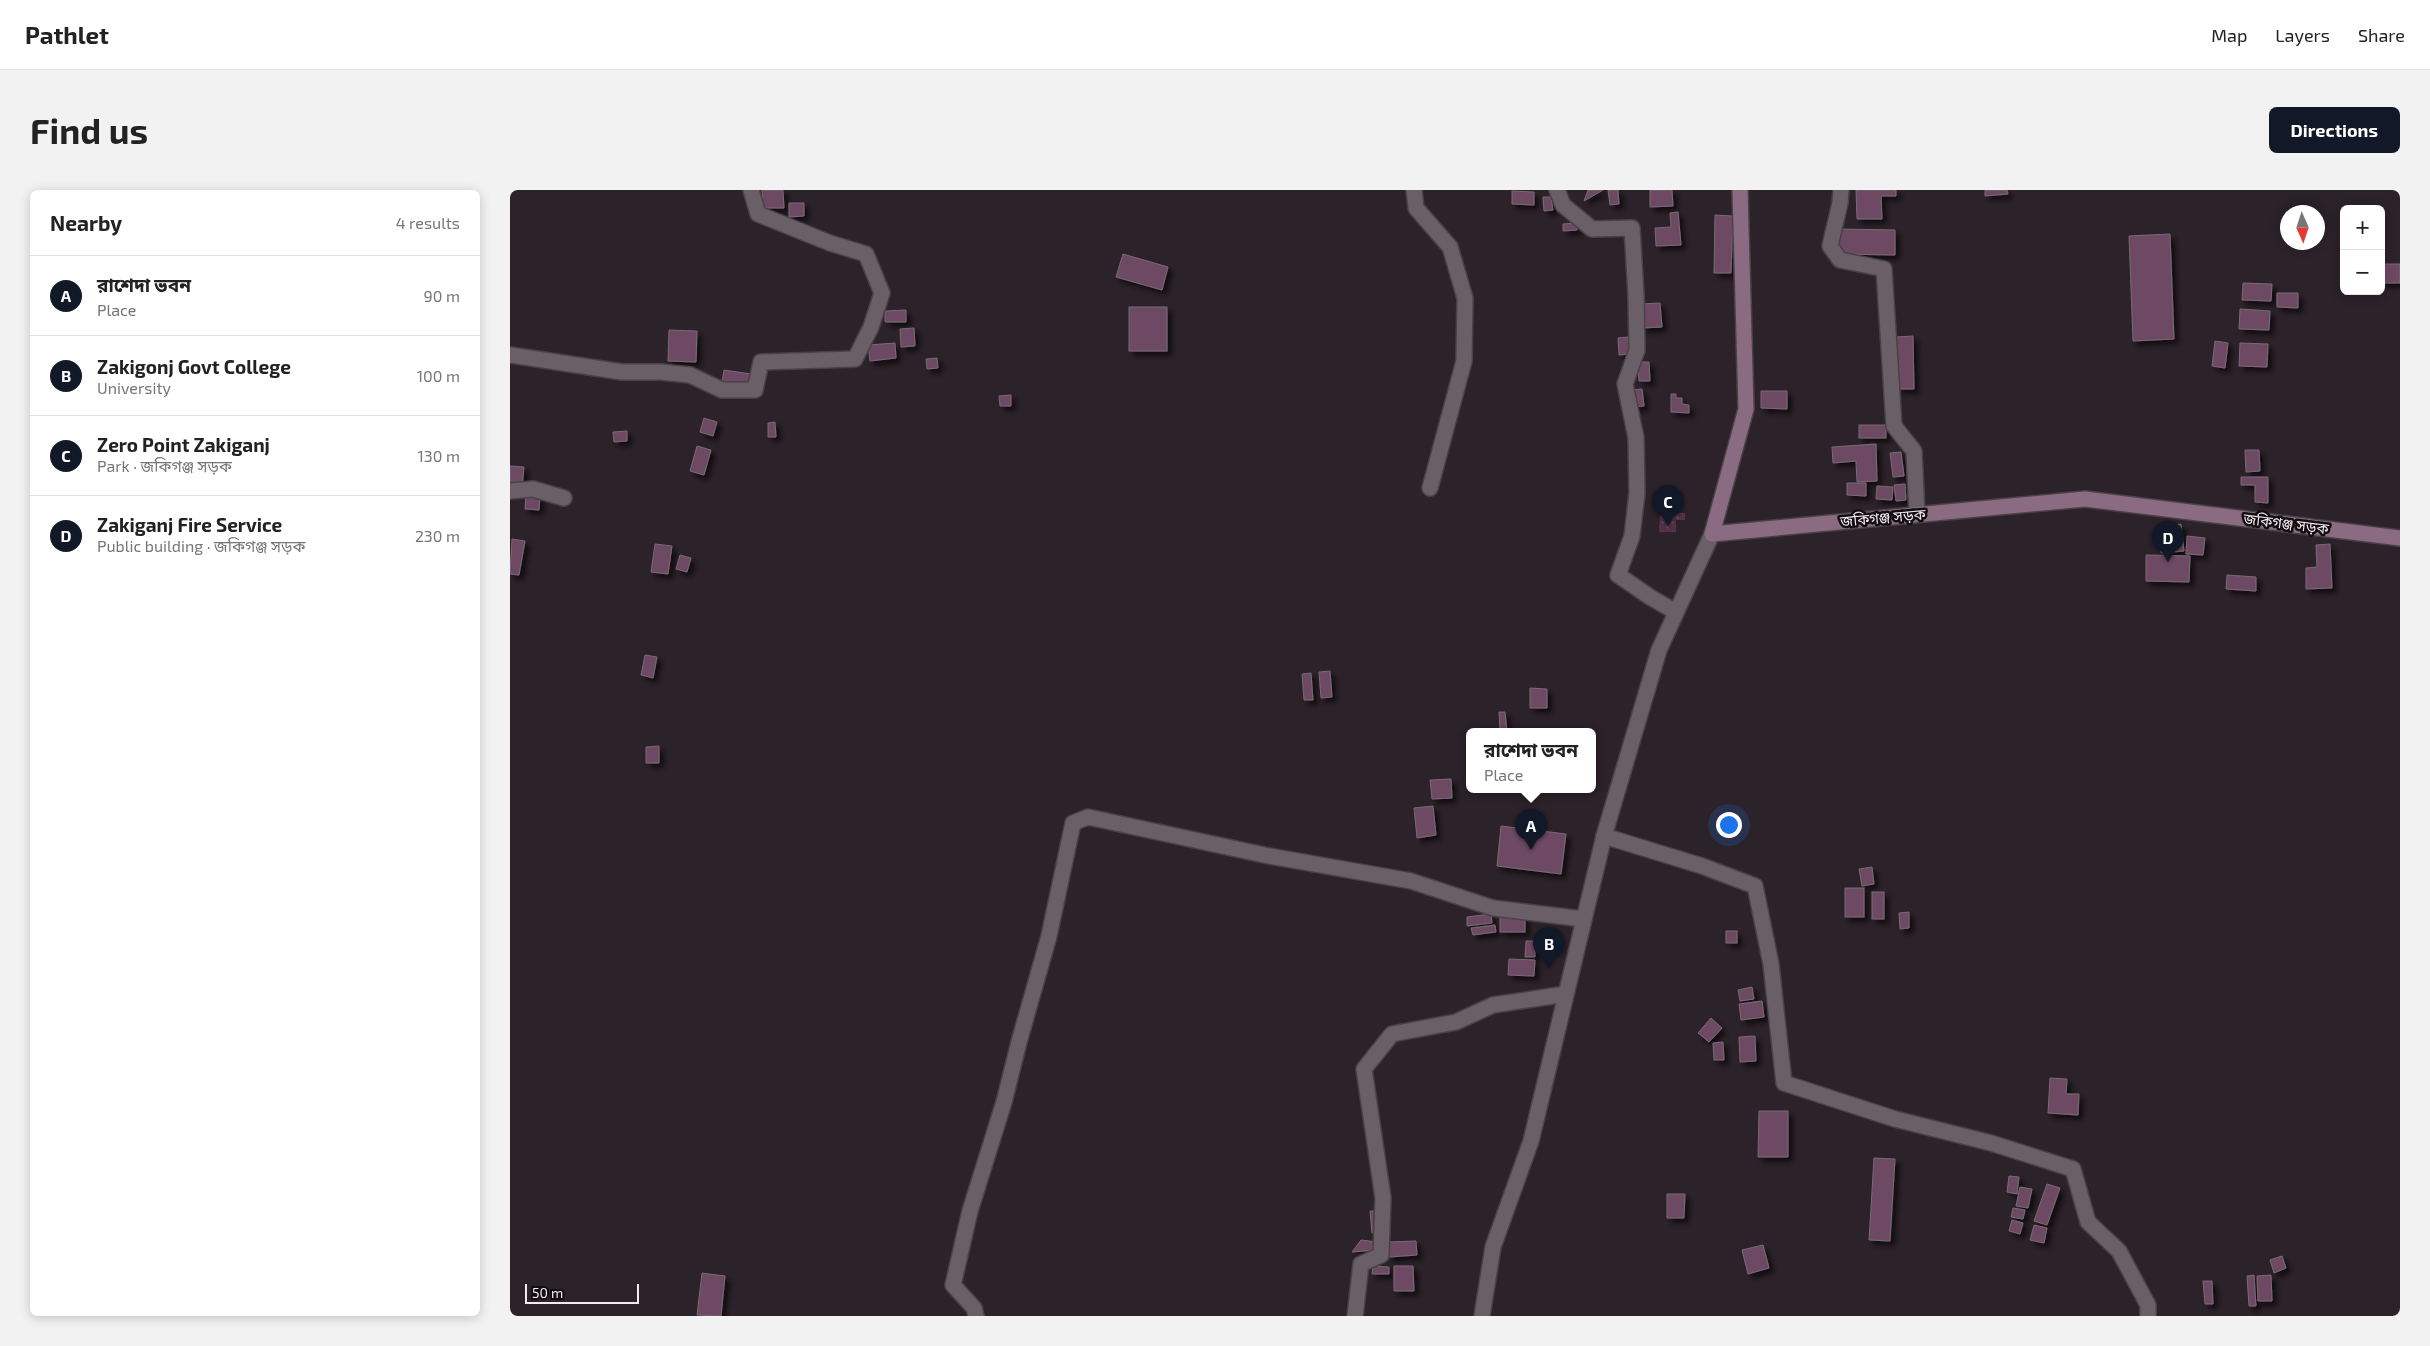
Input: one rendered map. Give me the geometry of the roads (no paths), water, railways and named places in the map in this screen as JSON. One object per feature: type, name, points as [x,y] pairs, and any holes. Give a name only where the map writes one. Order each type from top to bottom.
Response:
[{"type":"main road","points":[[1712,534],[1746,409],[1740,190]]},
{"type":"main road","name":"জকিগঞ্জ সড়ক","points":[[1712,534],[2086,499],[2400,538]]},
{"type":"street","points":[[510,355],[622,372],[661,372],[690,375],[722,390],[756,390],[761,362],[855,359],[871,327],[882,292],[866,254],[830,243],[758,214],[752,190]]},
{"type":"street","points":[[1414,190],[1416,208],[1450,247],[1465,298],[1464,361],[1430,488]]},
{"type":"street","points":[[1557,190],[1563,205],[1592,229],[1632,228],[1637,350],[1625,384],[1636,438],[1637,493],[1632,536],[1618,575],[1676,612]]},
{"type":"street","points":[[1841,190],[1840,203],[1830,246],[1840,260],[1884,268],[1894,426],[1914,451],[1917,514]]},
{"type":"street","points":[[510,491],[533,489],[564,498]]},
{"type":"street","points":[[1482,1316],[1492,1247],[1531,1141],[1604,836],[1659,650],[1712,534]]},
{"type":"street","points":[[976,1316],[974,1308],[953,1285],[970,1211],[1004,1102],[1049,936],[1073,823],[1088,816],[1269,856],[1410,881],[1493,908],[1583,920]]},
{"type":"street","points":[[1604,836],[1702,866],[1755,886],[1771,964],[1784,1083],[1895,1119],[1992,1142],[2073,1169],[2088,1222],[2119,1251],[2148,1305],[2148,1316]]},
{"type":"street","points":[[1355,1316],[1361,1264],[1381,1255],[1384,1198],[1364,1069],[1392,1034],[1456,1022],[1492,1005],[1566,994]]},
{"type":"place","name":"Zero Point Zakiganj","points":[[1668,526]]},
{"type":"place","name":"Zakiganj Fire Service","points":[[2168,562]]},
{"type":"place","name":"রাশেদা ভবন","points":[[1531,850]]},
{"type":"place","name":"Zakigonj Govt College","points":[[1549,968]]}]
